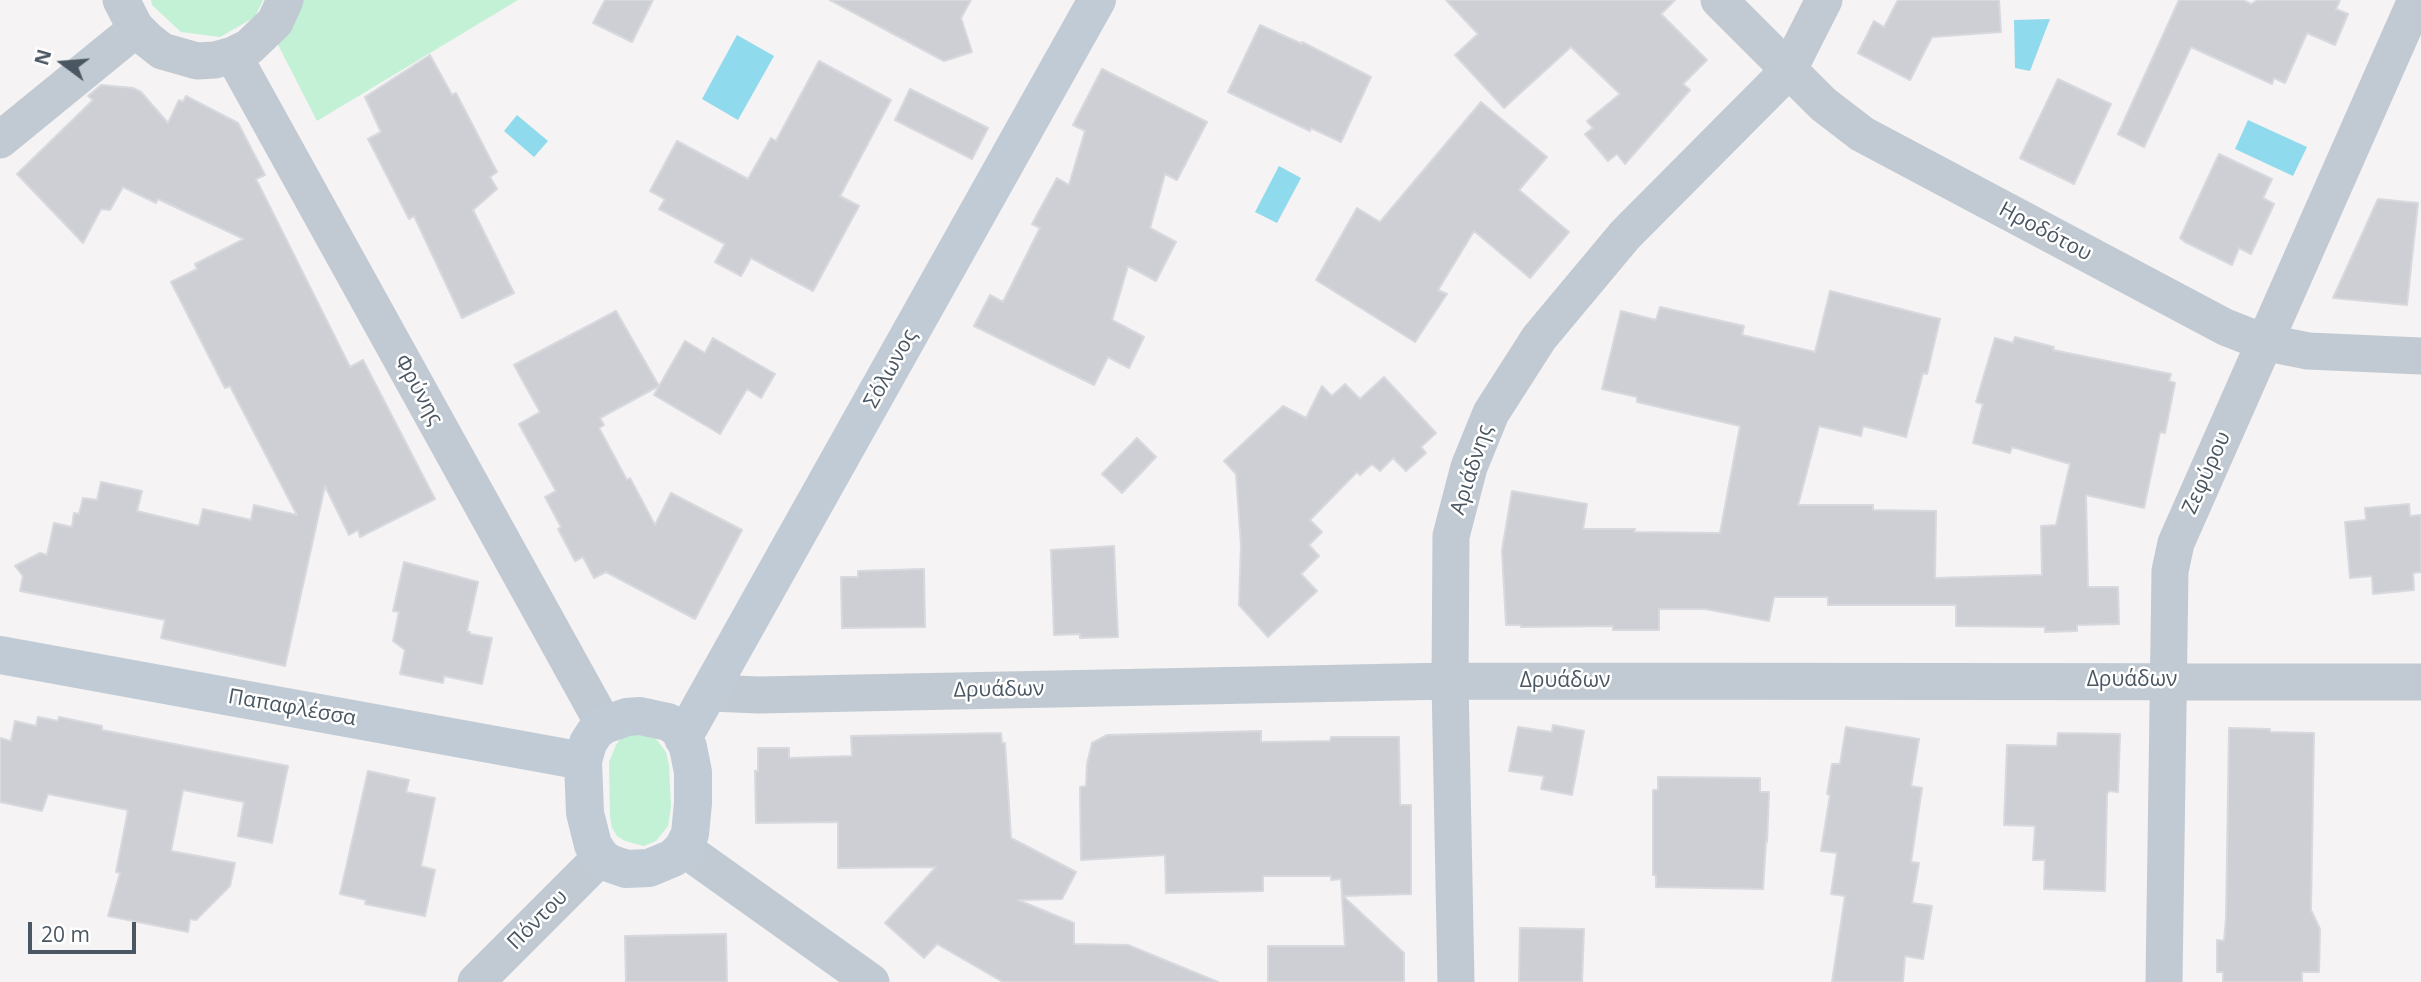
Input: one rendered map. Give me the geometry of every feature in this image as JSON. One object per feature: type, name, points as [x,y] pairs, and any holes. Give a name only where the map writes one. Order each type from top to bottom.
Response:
[{"type":"street","points":[[0,140],[129,14],[162,51],[197,61],[215,60],[249,47],[263,36],[275,22],[285,0]]},
{"type":"street","name":"Σόλωνος","points":[[683,738],[1097,0]]},
{"type":"street","name":"Ηροδότου","points":[[1719,0],[1823,104],[1862,134],[2225,327],[2263,342],[2308,351],[2421,356]]},
{"type":"street","name":"Αριάδνης","points":[[1456,982],[1450,681],[1451,536],[1469,467],[1491,413],[1539,338],[1625,236],[1788,71],[1824,0]]},
{"type":"street","name":"Ζεφύρου","points":[[2164,982],[2170,571],[2176,543],[2416,0]]},
{"type":"street","name":"Φρύνης","points":[[233,55],[604,725]]},
{"type":"street","name":"Παπαφλέσσα","points":[[0,656],[583,761]]},
{"type":"street","name":"Δρυάδων","points":[[710,693],[759,695],[1450,681],[2421,682]]},
{"type":"street","points":[[627,717],[653,718],[668,722],[679,729],[683,738],[688,747],[692,772],[693,803],[690,834],[683,848],[673,858],[649,869],[617,867],[601,857],[589,833],[584,801],[583,761],[588,743],[604,725],[627,717]]},
{"type":"street","points":[[683,848],[871,982]]},
{"type":"street","name":"Πόντου","points":[[476,982],[601,857]]},
{"type":"green space","points":[[151,0],[263,0],[255,17],[220,37],[181,32],[152,5]]},
{"type":"green space","points":[[289,0],[518,0],[317,121],[271,31]]},
{"type":"green space","points":[[627,734],[649,735],[657,740],[666,752],[669,765],[671,807],[668,826],[656,841],[644,846],[617,836],[610,817],[609,762],[616,745]]},
{"type":"water","points":[[2050,19],[2030,71],[2015,68],[2014,20]]},
{"type":"water","points":[[737,35],[774,56],[738,120],[702,99]]},
{"type":"water","points":[[517,115],[548,141],[534,157],[504,131]]},
{"type":"water","points":[[2248,120],[2307,147],[2293,176],[2235,149]]},
{"type":"water","points":[[1279,166],[1301,178],[1277,223],[1255,212]]},
{"type":"building","points":[[605,0],[653,0],[632,42],[593,23]]},
{"type":"building","points":[[830,0],[971,0],[961,18],[972,52],[944,61]]},
{"type":"building","points":[[1446,0],[1675,0],[1661,14],[1707,60],[1683,84],[1690,90],[1625,164],[1617,154],[1608,161],[1585,134],[1593,128],[1587,121],[1620,94],[1571,47],[1504,108],[1455,55],[1478,34]]},
{"type":"building","points":[[1898,0],[1999,0],[2001,32],[1932,37],[1910,80],[1858,53],[1874,21],[1884,27]]},
{"type":"building","points":[[2179,0],[2243,0],[2251,4],[2258,0],[2340,0],[2336,9],[2348,14],[2335,45],[2307,33],[2285,83],[2274,78],[2272,84],[2191,47],[2144,147],[2118,134]]},
{"type":"building","points":[[1260,25],[1302,42],[1371,77],[1341,142],[1311,128],[1310,131],[1228,92]]},
{"type":"building","points":[[430,55],[452,95],[456,93],[497,172],[490,177],[497,189],[473,210],[514,293],[462,318],[414,216],[409,219],[368,139],[381,132],[365,97]]},
{"type":"building","points":[[819,61],[891,100],[840,196],[859,206],[813,291],[751,258],[741,276],[715,262],[725,244],[659,209],[665,199],[650,191],[677,141],[748,179],[771,138],[776,141]]},
{"type":"building","points":[[1102,69],[1207,122],[1177,180],[1165,174],[1150,228],[1176,242],[1156,281],[1128,266],[1112,320],[1144,337],[1129,368],[1108,357],[1094,385],[974,326],[990,295],[1003,302],[1040,228],[1032,224],[1057,178],[1069,185],[1085,131],[1073,125]]},
{"type":"building","points":[[2058,79],[2111,104],[2074,184],[2020,158]]},
{"type":"building","points":[[101,85],[133,88],[141,92],[168,123],[179,100],[183,102],[186,96],[238,123],[265,175],[256,179],[350,367],[363,360],[435,499],[360,537],[358,530],[349,535],[325,486],[285,666],[161,638],[165,620],[20,591],[23,576],[15,566],[40,553],[47,555],[54,523],[72,527],[74,513],[79,514],[83,498],[97,500],[101,482],[142,491],[137,511],[199,526],[203,509],[251,520],[254,505],[297,515],[230,386],[225,388],[171,282],[197,269],[195,264],[244,239],[158,199],[156,203],[123,187],[110,210],[101,209],[83,243],[17,174],[93,100],[88,96]]},
{"type":"building","points":[[910,89],[988,128],[972,159],[895,120]]},
{"type":"building","points":[[1481,102],[1547,157],[1519,190],[1569,232],[1530,278],[1474,231],[1438,290],[1447,294],[1415,342],[1316,280],[1357,208],[1380,222]]},
{"type":"building","points":[[2219,154],[2272,179],[2263,198],[2274,204],[2251,254],[2239,248],[2232,265],[2180,238]]},
{"type":"building","points":[[2378,199],[2418,203],[2407,305],[2333,298]]},
{"type":"building","points":[[1830,291],[1940,319],[1927,374],[1923,373],[1906,437],[1863,426],[1861,436],[1819,426],[1798,505],[1873,505],[1873,510],[1936,511],[1935,578],[2042,575],[2041,526],[2056,525],[2070,464],[2012,447],[2010,453],[1973,443],[1983,404],[1976,402],[1995,338],[2013,343],[2015,337],[2054,347],[2053,350],[2171,374],[2169,381],[2175,383],[2165,433],[2160,432],[2144,508],[2086,495],[2088,587],[2118,587],[2119,624],[2077,625],[2077,631],[2045,632],[2045,627],[1956,626],[1956,605],[1828,605],[1828,597],[1774,597],[1769,621],[1705,609],[1659,609],[1659,630],[1613,630],[1613,626],[1506,625],[1502,550],[1512,491],[1587,504],[1583,529],[1720,533],[1740,426],[1637,402],[1637,397],[1602,389],[1621,311],[1656,320],[1660,307],[1744,326],[1742,335],[1815,352]]},
{"type":"building","points":[[616,311],[659,386],[600,418],[604,425],[599,428],[627,480],[630,478],[655,525],[671,493],[742,530],[695,619],[606,572],[594,578],[583,557],[575,561],[545,497],[556,491],[519,424],[540,412],[514,365]]},
{"type":"building","points":[[713,338],[775,374],[761,398],[747,389],[720,434],[654,395],[685,341],[705,353]]},
{"type":"building","points":[[1384,377],[1436,433],[1421,447],[1426,453],[1406,471],[1393,458],[1380,471],[1372,464],[1360,475],[1357,472],[1310,520],[1322,532],[1309,545],[1319,556],[1301,574],[1317,591],[1268,637],[1239,605],[1241,545],[1236,474],[1224,461],[1283,406],[1306,418],[1322,386],[1332,396],[1345,384],[1360,399]]},
{"type":"building","points":[[1137,438],[1156,457],[1122,493],[1102,474]]},
{"type":"building","points":[[2409,504],[2410,516],[2421,515],[2421,572],[2413,573],[2414,590],[2373,594],[2372,576],[2350,578],[2345,522],[2366,520],[2365,508]]},
{"type":"building","points":[[1114,546],[1118,637],[1080,638],[1080,634],[1054,635],[1051,550]]},
{"type":"building","points":[[404,562],[478,582],[467,631],[492,638],[482,684],[444,676],[443,683],[400,674],[405,650],[393,641],[399,612],[393,611]]},
{"type":"building","points":[[924,569],[925,627],[842,628],[841,577],[858,577],[858,571]]},
{"type":"building","points":[[38,717],[58,721],[59,717],[102,726],[102,730],[288,766],[272,843],[238,836],[244,802],[183,790],[171,851],[235,863],[230,886],[196,920],[190,919],[188,932],[108,916],[120,873],[116,872],[128,810],[48,794],[42,811],[0,802],[0,738],[11,741],[15,721],[36,726]]},
{"type":"building","points":[[1553,725],[1584,731],[1572,795],[1541,789],[1544,776],[1509,771],[1518,727],[1552,732]]},
{"type":"building","points":[[1846,727],[1919,739],[1911,786],[1922,788],[1911,862],[1919,863],[1912,903],[1932,906],[1923,959],[1905,956],[1903,982],[1832,982],[1845,896],[1831,894],[1837,853],[1821,851],[1832,764],[1840,764]]},
{"type":"building","points":[[2229,728],[2314,733],[2311,910],[2320,929],[2319,972],[2302,972],[2302,982],[2223,982],[2223,972],[2217,972],[2217,940],[2224,941],[2226,918]]},
{"type":"building","points":[[1261,731],[1261,742],[1330,741],[1331,737],[1399,737],[1400,805],[1411,805],[1411,894],[1343,896],[1404,953],[1404,982],[1268,982],[1268,946],[1345,946],[1341,879],[1331,880],[1331,876],[1263,876],[1263,891],[1166,893],[1165,855],[1081,860],[1080,787],[1086,786],[1092,743],[1107,735]]},
{"type":"building","points":[[1001,733],[1002,743],[1005,743],[1011,838],[1076,872],[1062,899],[1018,900],[1074,923],[1074,944],[1128,945],[1218,982],[1003,982],[937,944],[924,958],[885,923],[936,867],[838,868],[838,822],[756,823],[755,771],[758,771],[758,748],[789,748],[789,758],[852,756],[851,736]]},
{"type":"building","points":[[2058,733],[2120,734],[2118,792],[2109,791],[2107,794],[2105,891],[2044,889],[2045,860],[2033,860],[2035,826],[2004,825],[2007,745],[2057,746]]},
{"type":"building","points":[[368,771],[409,780],[406,792],[435,798],[421,866],[435,870],[425,916],[365,904],[366,900],[340,894]]},
{"type":"building","points":[[1658,777],[1760,778],[1760,792],[1769,792],[1763,889],[1656,887],[1656,875],[1653,875],[1653,790],[1658,790]]},
{"type":"building","points":[[1520,928],[1584,929],[1582,982],[1519,982]]},
{"type":"building","points":[[726,934],[727,982],[626,982],[625,936]]}]
